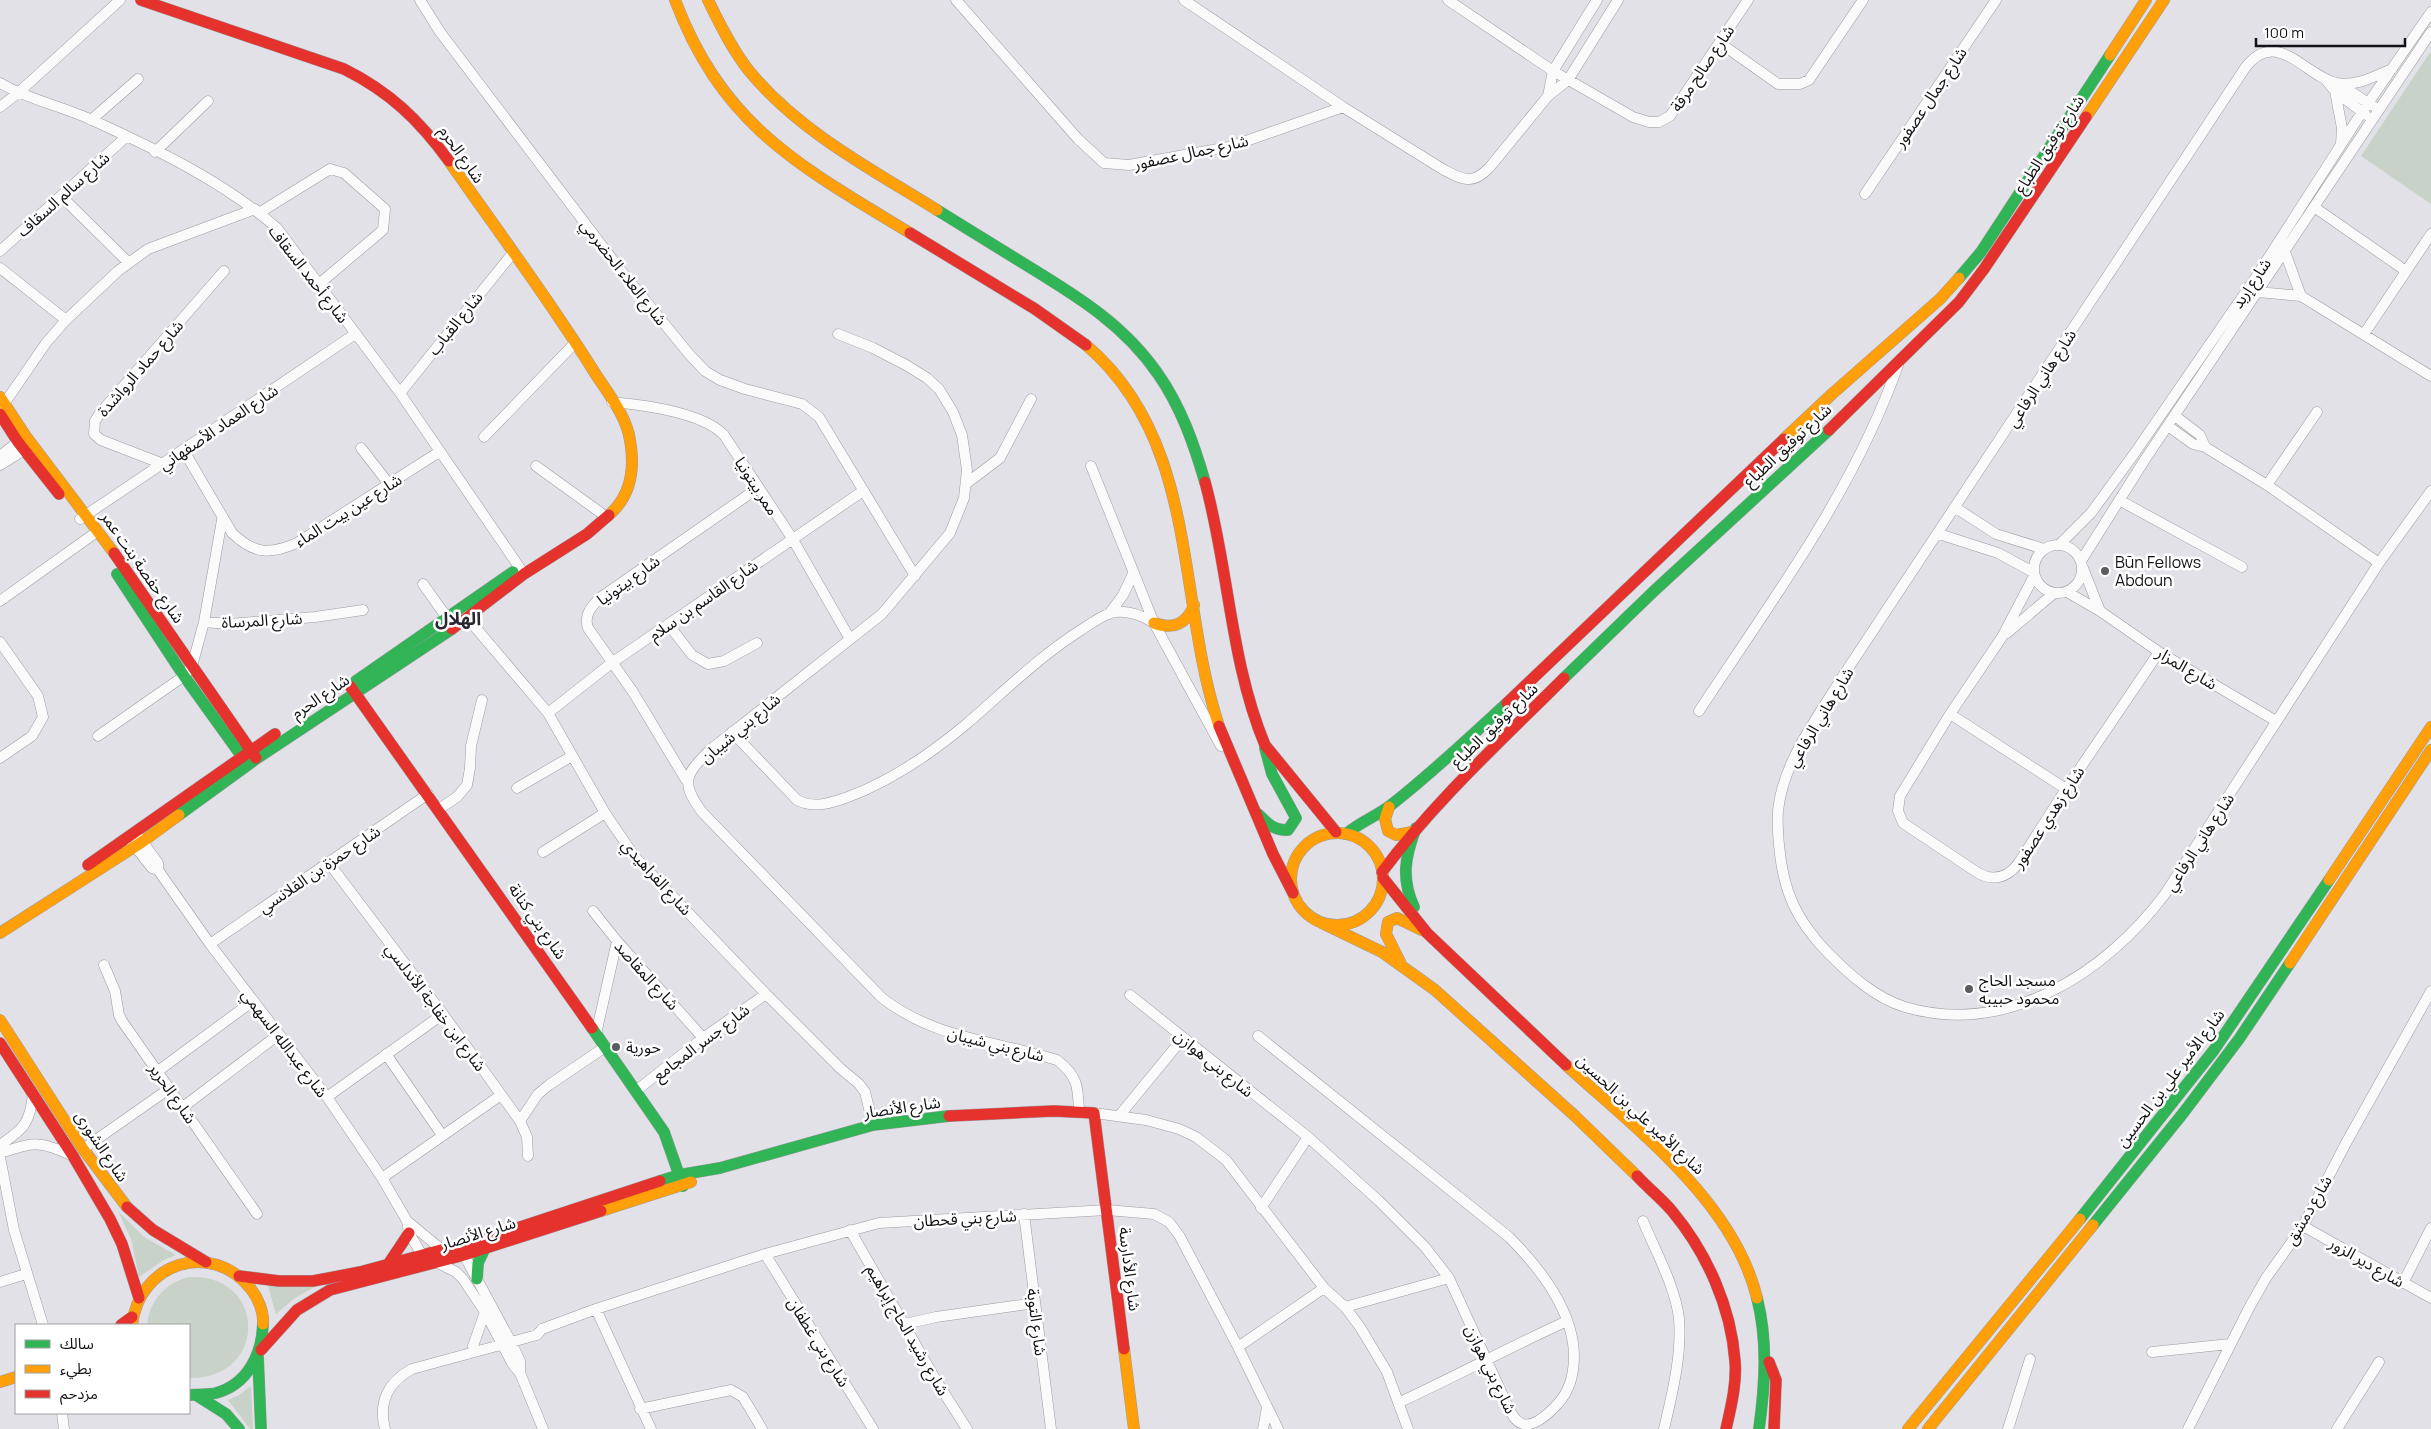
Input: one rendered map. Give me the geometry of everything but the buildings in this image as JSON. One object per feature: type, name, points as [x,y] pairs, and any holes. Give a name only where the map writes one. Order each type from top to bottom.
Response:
[{"type":"main road","name":"شارع الحرم","points":[[141,0],[344,70],[372,82],[404,108],[428,132],[575,343],[627,428],[633,476],[630,486],[615,510],[587,534],[521,571]]},
{"type":"main road","points":[[675,0],[707,70],[738,110],[770,142],[794,160],[873,210],[1060,324],[1103,360],[1119,378],[1147,423],[1163,456],[1175,500],[1210,694],[1231,762],[1280,870],[1293,893],[1304,911],[1322,923],[1366,943],[1401,964],[1435,990],[1576,1116],[1672,1211],[1691,1237],[1716,1282],[1730,1331],[1735,1362],[1732,1402],[1726,1429]]},
{"type":"main road","points":[[708,0],[723,31],[750,72],[799,121],[845,153],[1091,304],[1118,326],[1147,357],[1178,406],[1188,426],[1211,505],[1244,685],[1253,717],[1265,745],[1267,760],[1272,774],[1296,818],[1288,830],[1280,831],[1272,827],[1255,812]]},
{"type":"main road","name":"شارع توفيق الطباع","points":[[1341,833],[1389,807],[1456,751],[1832,394],[1940,299],[1981,252],[2146,0]]},
{"type":"main road","name":"شارع توفيق الطباع","points":[[1382,875],[1414,830],[1446,793],[1654,591],[1848,412],[1958,302],[1978,278],[2164,0]]},
{"type":"main road","points":[[1832,394],[1848,412]]},
{"type":"main road","name":"شارع حفصة بنت عمر","points":[[1,406],[25,443],[84,517],[192,666],[249,758]]},
{"type":"main road","name":"شارع الحرم","points":[[0,933],[135,840],[249,758],[464,614],[581,528],[601,513],[623,488],[633,465]]},
{"type":"main road","name":"شارع حفصة بنت عمر","points":[[95,533],[184,676],[249,758]]},
{"type":"main road","points":[[1154,623],[1164,627],[1179,625],[1191,615],[1194,605]]},
{"type":"main road","name":"شارع بني كنانة","points":[[352,688],[637,1090],[664,1132],[681,1180]]},
{"type":"main road","name":"شارع الأمير علي بن الحسين","points":[[1908,1429],[2191,1080],[2269,970],[2431,727]]},
{"type":"main road","points":[[1265,745],[1341,833]]},
{"type":"main road","name":"شارع الأمير علي بن الحسين","points":[[1928,1429],[2184,1112],[2239,1039],[2431,750]]},
{"type":"main road","points":[[1389,807],[1385,819],[1388,831],[1396,835],[1414,830]]},
{"type":"main road","points":[[2367,822],[2378,829]]},
{"type":"main road","points":[[1414,830],[1407,853],[1404,884],[1427,933]]},
{"type":"main road","points":[[1293,893],[1291,871],[1300,851],[1318,837],[1341,833],[1359,838],[1370,847],[1378,859],[1382,875],[1378,900],[1364,916],[1343,925],[1322,923]]},
{"type":"main road","name":"شارع الحرم","points":[[0,923],[7,921],[135,840]]},
{"type":"main road","name":"شارع الأمير علي بن الحسين","points":[[1382,875],[1427,933],[1480,986],[1688,1177],[1717,1213],[1746,1263],[1753,1280],[1766,1354],[1765,1390],[1759,1429]]},
{"type":"main road","points":[[1401,964],[1386,934],[1388,922],[1394,918],[1402,920],[1427,933]]},
{"type":"main road","name":"شارع الشورى","points":[[0,1020],[83,1149],[110,1187],[138,1220],[206,1262]]},
{"type":"main road","name":"شارع الشورى","points":[[0,1043],[73,1156],[114,1228],[139,1298]]},
{"type":"main road","name":"شارع الأنصار","points":[[192,1395],[213,1394],[231,1386],[248,1372],[260,1354],[297,1310],[316,1296],[330,1290],[464,1255],[538,1226],[681,1180],[874,1125],[948,1116],[1078,1111],[1094,1113]]},
{"type":"main road","name":"شارع الأدارسة","points":[[1094,1113],[1134,1429]]},
{"type":"main road","name":"شارع الأنصار","points":[[240,1276],[279,1281],[313,1281],[422,1255],[440,1248],[538,1226]]},
{"type":"main road","points":[[389,1263],[409,1233]]},
{"type":"main road","points":[[477,1279],[478,1263],[485,1248]]},
{"type":"main road","points":[[132,1321],[139,1298],[148,1285],[167,1270],[186,1263],[206,1262],[224,1267],[240,1276],[254,1293],[262,1311],[265,1328],[260,1354],[261,1429]]},
{"type":"main road","points":[[1766,1354],[1776,1380],[1774,1429]]},
{"type":"main road","points":[[0,1382],[15,1377]]},
{"type":"main road","points":[[0,1389],[15,1384]]},
{"type":"main road","points":[[192,1395],[226,1414],[239,1429]]},
{"type":"street","points":[[0,107],[18,93],[120,0]]},
{"type":"street","name":"شارع العلاء الحضرمي","points":[[420,0],[446,39],[622,272],[705,371],[720,380],[745,389],[802,404],[819,417],[915,576]]},
{"type":"street","name":"شارع جمال عصفور","points":[[956,0],[1078,139],[1104,163],[1129,165],[1229,147],[1343,107]]},
{"type":"street","points":[[1184,0],[1343,107],[1444,170],[1461,179],[1473,180],[1481,176],[1489,168],[1548,96],[1568,80],[1618,0]]},
{"type":"street","name":"شارع صالح مرقة","points":[[1448,0],[1553,72],[1633,117],[1649,122],[1659,122],[1670,116],[1748,0]]},
{"type":"street","points":[[1548,96],[1553,72],[1597,0]]},
{"type":"street","points":[[1720,43],[1778,84],[1800,84],[1809,80],[1863,0]]},
{"type":"street","name":"شارع جمال عصفور","points":[[1865,194],[1996,0]]},
{"type":"street","name":"شارع إربد","points":[[2059,545],[2091,514],[2134,454],[2256,277],[2362,112],[2431,12]]},
{"type":"street","name":"شارع إربد","points":[[2081,564],[2118,500],[2431,32]]},
{"type":"street","name":"شارع هاني الرفاعي","points":[[2379,109],[2336,87],[2281,52],[2263,53],[2250,61],[1939,534],[1841,679],[1796,752],[1790,766],[1778,811],[1783,874],[1789,898],[1815,940],[1852,976],[1904,1007],[1932,1013],[1974,1015],[1994,1012],[2023,1002],[2089,970],[2142,925],[2161,900],[2379,563],[2431,491]]},
{"type":"street","points":[[2336,87],[2364,81],[2392,69]]},
{"type":"street","points":[[91,120],[138,79]]},
{"type":"street","name":"شارع أحمد السقاف","points":[[0,83],[18,93],[91,120],[182,166],[257,211],[277,228],[400,393],[521,571]]},
{"type":"street","name":"شارع هاني الرفاعي","points":[[2336,87],[2372,119]]},
{"type":"street","name":"شارع هاني الرفاعي","points":[[2336,87],[2342,128],[2341,147]]},
{"type":"street","points":[[155,152],[208,101]]},
{"type":"street","name":"شارع سالم السقاف","points":[[0,251],[126,137]]},
{"type":"street","points":[[1,406],[46,343],[66,320],[129,263],[148,249],[257,211],[330,169],[344,173],[385,209],[383,230],[319,284]]},
{"type":"street","points":[[61,196],[129,263]]},
{"type":"street","points":[[2314,207],[2406,271]]},
{"type":"street","points":[[2364,334],[2431,234]]},
{"type":"street","points":[[2285,252],[2301,296]]},
{"type":"street","name":"شارع القباب","points":[[400,393],[512,254]]},
{"type":"street","points":[[0,268],[66,320]]},
{"type":"street","name":"شارع حماد الرواشدة","points":[[163,464],[101,440],[94,434],[95,422],[100,413],[224,272]]},
{"type":"street","points":[[2258,292],[2301,296],[2431,376]]},
{"type":"street","name":"شارع العماد الأصفهاني","points":[[84,517],[355,334]]},
{"type":"street","name":"شارع بني شيبان","points":[[838,334],[873,348],[906,365],[927,378],[939,389],[953,412],[962,435],[967,483],[959,515],[950,533],[882,614],[732,732],[697,764],[686,780],[691,797],[702,812],[882,998],[904,1014],[931,1027],[1057,1060],[1073,1075],[1078,1086],[1078,1111]]},
{"type":"street","points":[[484,437],[575,343]]},
{"type":"street","points":[[1699,711],[1834,504],[1885,403],[1899,362]]},
{"type":"street","points":[[967,483],[1000,458],[1032,399]]},
{"type":"street","name":"ممر بيتونيا","points":[[612,402],[655,408],[716,427],[724,435],[792,538],[850,639]]},
{"type":"street","points":[[2267,485],[2317,412]]},
{"type":"street","points":[[2175,416],[2200,435],[2205,447]]},
{"type":"street","points":[[2168,426],[2193,444],[2205,447],[2267,485],[2379,563]]},
{"type":"street","points":[[0,456],[25,443]]},
{"type":"street","points":[[0,465],[25,443]]},
{"type":"street","points":[[360,448],[389,484]]},
{"type":"street","name":"شارع عين بيت الماء","points":[[184,451],[222,520],[243,543],[259,551],[272,552],[297,543],[439,452]]},
{"type":"street","points":[[536,466],[601,513]]},
{"type":"street","points":[[1091,466],[1154,623],[1195,701],[1231,762]]},
{"type":"street","name":"شارع بيتونيا","points":[[686,780],[613,662],[588,628],[587,616],[592,606],[758,488]]},
{"type":"street","name":"شارع القاسم بن سلام","points":[[548,713],[613,662],[863,491]]},
{"type":"street","points":[[2118,500],[2242,567]]},
{"type":"street","points":[[1956,508],[1996,534],[2044,549],[2059,545],[2072,550],[2081,564],[2100,611]]},
{"type":"street","name":"شارع المرساة","points":[[222,520],[204,622],[229,624],[315,618],[363,610]]},
{"type":"street","points":[[0,601],[95,533]]},
{"type":"street","points":[[1939,534],[1998,554],[2034,574]]},
{"type":"street","points":[[2044,549],[2035,559],[2034,574],[2041,588],[2053,594],[2067,592],[2079,582],[2081,564]]},
{"type":"street","points":[[732,732],[797,800],[813,806],[843,799],[883,782],[923,757],[965,725],[1036,662],[1072,636],[1109,614],[1123,595],[1133,574]]},
{"type":"street","name":"شارع زهدي عصفور","points":[[2034,574],[2002,637],[1950,714],[1900,796],[1898,811],[1904,823],[1975,872],[1991,878],[2011,873],[2159,652]]},
{"type":"street","points":[[423,584],[450,623]]},
{"type":"street","name":"شارع المزار","points":[[2067,592],[2100,611],[2159,652],[2276,721]]},
{"type":"street","name":"شارع زهدي عصفور","points":[[2002,637],[2053,594]]},
{"type":"street","points":[[1109,614],[1133,613],[1154,623]]},
{"type":"street","name":"شارع الفراهيدي","points":[[464,614],[548,713],[605,813],[635,857],[766,994],[859,1084],[864,1092],[874,1125]]},
{"type":"street","points":[[98,736],[184,676],[192,666],[204,622]]},
{"type":"street","points":[[668,624],[692,655],[708,664],[724,661],[757,643]]},
{"type":"street","points":[[0,642],[38,696],[43,717],[32,736],[0,758]]},
{"type":"street","points":[[439,809],[457,797],[466,785],[470,768],[470,746],[482,700]]},
{"type":"street","points":[[1950,714],[2066,789]]},
{"type":"street","points":[[517,788],[572,756]]},
{"type":"street","name":"شارع حمزة بن القلانسي","points":[[210,944],[428,794]]},
{"type":"street","points":[[543,852],[605,813]]},
{"type":"street","name":"شارع عبدالله السهمي","points":[[135,840],[152,868],[158,870],[210,944],[327,1097],[382,1178],[407,1221],[440,1248],[464,1255]]},
{"type":"street","name":"شارع ابن خفاجة الأندلسي","points":[[329,863],[443,1014],[520,1121],[526,1137],[528,1156]]},
{"type":"street","name":"شارع المقاصد","points":[[593,911],[703,1038]]},
{"type":"street","points":[[596,1034],[617,941]]},
{"type":"street","name":"شارع الحرير","points":[[104,965],[115,991],[119,1015],[122,1021],[257,1214]]},
{"type":"street","name":"شارع دمشق","points":[[2188,1429],[2230,1344],[2266,1278],[2303,1226],[2431,991]]},
{"type":"street","name":"شارع جسر المجامع","points":[[637,1090],[703,1038],[766,994]]},
{"type":"street","name":"شارع بني هوازن","points":[[1130,995],[1308,1137],[1379,1200],[1425,1247],[1449,1278],[1510,1411],[1516,1420],[1524,1424],[1533,1424],[1548,1414],[1561,1400],[1568,1387],[1574,1361],[1573,1342],[1567,1321],[1542,1275],[1529,1257],[1509,1237],[1258,1036]]},
{"type":"street","points":[[158,1070],[253,1001]]},
{"type":"street","points":[[327,1097],[443,1014]]},
{"type":"street","points":[[183,1107],[278,1035]]},
{"type":"street","points":[[1119,1116],[1183,1038]]},
{"type":"street","points":[[520,1121],[538,1094],[605,1047]]},
{"type":"street","points":[[386,1054],[442,1135]]},
{"type":"street","points":[[83,1149],[170,1088]]},
{"type":"street","points":[[0,1145],[18,1134],[26,1124],[31,1110],[33,1093]]},
{"type":"street","points":[[382,1178],[501,1095]]},
{"type":"street","points":[[1094,1113],[1146,1120],[1179,1129],[1196,1137],[1226,1160],[1324,1288],[1345,1308],[1360,1327],[1387,1372],[1400,1402],[1408,1429]]},
{"type":"street","points":[[1261,1208],[1308,1137]]},
{"type":"street","points":[[0,1153],[28,1144],[38,1144],[49,1145],[73,1156]]},
{"type":"street","points":[[0,1157],[4,1206],[44,1324]]},
{"type":"street","name":"شارع بني قحطان","points":[[505,1340],[537,1335],[542,1330],[596,1309],[765,1254],[879,1223],[1107,1210],[1154,1214],[1168,1222],[1179,1235],[1238,1347],[1278,1429]]},
{"type":"street","name":"شارع التوبة","points":[[1024,1214],[1051,1429]]},
{"type":"street","name":"شارع عبدالله السهمي","points":[[407,1221],[409,1233],[422,1255],[434,1263],[456,1272],[463,1279],[505,1340]]},
{"type":"street","points":[[1643,1221],[1673,1294],[1678,1318],[1677,1363],[1664,1429]]},
{"type":"street","name":"شارع دير الزور","points":[[2303,1226],[2431,1298]]},
{"type":"street","points":[[2403,1283],[2431,1228]]},
{"type":"street","name":"شارع رشيد الحاج إبراهيم","points":[[850,1230],[937,1382],[967,1429]]},
{"type":"street","name":"شارع بني غطفان","points":[[765,1254],[873,1429]]},
{"type":"street","points":[[464,1255],[520,1373],[543,1429]]},
{"type":"street","points":[[0,1282],[26,1274]]},
{"type":"street","points":[[1345,1308],[1449,1278]]},
{"type":"street","points":[[1238,1347],[1324,1288]]},
{"type":"street","points":[[905,1324],[936,1317],[1035,1303]]},
{"type":"street","points":[[596,1309],[640,1409],[651,1429]]},
{"type":"street","points":[[473,1346],[486,1312]]},
{"type":"street","points":[[1400,1402],[1470,1370],[1486,1360],[1567,1321]]},
{"type":"street","points":[[385,1429],[382,1410],[385,1395],[391,1384],[399,1376],[412,1369],[452,1356],[473,1346],[505,1340]]},
{"type":"street","points":[[452,1356],[463,1356],[505,1340]]},
{"type":"street","points":[[2152,1352],[2230,1344]]},
{"type":"street","points":[[2008,1429],[2030,1359]]},
{"type":"street","points":[[2337,1429],[2378,1362]]},
{"type":"street","points":[[640,1409],[731,1390],[743,1398],[762,1429]]},
{"type":"street","points":[[1264,1429],[1267,1408]]},
{"type":"street","points":[[62,1414],[64,1429]]},
{"type":"shaded area","points":[[2431,51],[2431,204],[2361,156]]},
{"type":"shaded area","points":[[118,1211],[144,1237],[176,1255],[164,1260],[139,1277],[131,1239]]},
{"type":"shaded area","points":[[189,1277],[215,1280],[233,1291],[245,1308],[248,1327],[245,1346],[233,1362],[215,1374],[190,1378],[190,1324],[147,1324],[155,1300],[166,1288]]},
{"type":"shaded area","points":[[268,1286],[316,1286],[295,1298],[276,1314]]},
{"type":"shaded area","points":[[251,1386],[253,1429],[250,1429],[228,1400]]},
{"type":"traffic: fast","points":[[1959,278],[1981,252],[2110,55]]},
{"type":"traffic: fast","points":[[937,210],[1084,302],[1131,341],[1158,374],[1174,399],[1191,440],[1205,482]]},
{"type":"traffic: fast","points":[[1564,678],[1654,591],[1829,430]]},
{"type":"traffic: fast","points":[[356,681],[513,572]]},
{"type":"traffic: fast","points":[[117,574],[184,676],[248,765]]},
{"type":"traffic: fast","points":[[179,815],[256,759],[452,629]]},
{"type":"traffic: fast","points":[[1346,834],[1386,809],[1406,793],[1507,703]]},
{"type":"traffic: fast","points":[[1258,814],[1271,826],[1283,830],[1288,830],[1296,818],[1272,774],[1265,748]]},
{"type":"traffic: fast","points":[[1414,907],[1407,887],[1406,868],[1409,848],[1416,828]]},
{"type":"traffic: fast","points":[[2080,1219],[2214,1050],[2329,880]]},
{"type":"traffic: fast","points":[[2093,1225],[2184,1112],[2239,1039],[2290,963]]},
{"type":"traffic: fast","points":[[592,1028],[664,1132],[683,1186]]},
{"type":"traffic: fast","points":[[660,1181],[679,1175],[720,1168],[873,1125],[949,1116]]},
{"type":"traffic: fast","points":[[477,1279],[478,1263],[485,1248]]},
{"type":"traffic: fast","points":[[1757,1298],[1764,1347],[1763,1396],[1759,1429]]},
{"type":"traffic: fast","points":[[190,1395],[216,1393],[237,1383],[245,1375],[256,1357],[260,1346],[263,1324]]},
{"type":"traffic: fast","points":[[258,1357],[261,1429]]},
{"type":"traffic: fast","points":[[196,1395],[226,1414],[239,1429]]},
{"type":"traffic: slow","points":[[675,0],[694,44],[716,81],[741,112],[769,139],[800,163],[910,233]]},
{"type":"traffic: slow","points":[[708,0],[727,37],[744,64],[791,113],[862,164],[937,210]]},
{"type":"traffic: slow","points":[[2110,55],[2146,0]]},
{"type":"traffic: slow","points":[[2086,117],[2164,0]]},
{"type":"traffic: slow","points":[[449,161],[558,317],[615,403],[624,421],[630,440],[632,471],[623,499],[609,515]]},
{"type":"traffic: slow","points":[[1784,439],[1940,299],[1959,278]]},
{"type":"traffic: slow","points":[[1086,345],[1123,384],[1149,427],[1167,474],[1179,524],[1206,677],[1219,726]]},
{"type":"traffic: slow","points":[[0,397],[25,435],[114,553]]},
{"type":"traffic: slow","points":[[1154,623],[1167,626],[1178,624],[1187,617],[1194,605]]},
{"type":"traffic: slow","points":[[2329,880],[2431,727]]},
{"type":"traffic: slow","points":[[2290,963],[2431,750]]},
{"type":"traffic: slow","points":[[1389,807],[1385,819],[1388,831],[1396,835],[1412,832]]},
{"type":"traffic: slow","points":[[0,933],[142,842],[179,815]]},
{"type":"traffic: slow","points":[[1337,833],[1355,836],[1370,846],[1380,861],[1383,879],[1380,897],[1370,912],[1355,922],[1337,925],[1319,922],[1304,912],[1294,897],[1291,879],[1294,861],[1304,846],[1319,836],[1337,833]]},
{"type":"traffic: slow","points":[[1400,962],[1386,934],[1388,922],[1397,918],[1422,930]]},
{"type":"traffic: slow","points":[[1322,923],[1382,952],[1435,990],[1575,1116],[1637,1176]]},
{"type":"traffic: slow","points":[[0,1020],[83,1149],[127,1207]]},
{"type":"traffic: slow","points":[[1566,1065],[1651,1142],[1705,1199],[1727,1230],[1745,1263],[1757,1298]]},
{"type":"traffic: slow","points":[[601,1211],[691,1182]]},
{"type":"traffic: slow","points":[[1908,1429],[2080,1219]]},
{"type":"traffic: slow","points":[[1928,1429],[2093,1225]]},
{"type":"traffic: slow","points":[[132,1324],[137,1304],[148,1286],[162,1273],[179,1265],[198,1262],[217,1265],[235,1274],[251,1289],[260,1305],[263,1324]]},
{"type":"traffic: slow","points":[[1124,1349],[1134,1429]]},
{"type":"traffic: slow","points":[[0,1382],[15,1377]]},
{"type":"traffic: jam","points":[[141,0],[344,69],[390,97],[415,120],[449,161]]},
{"type":"traffic: jam","points":[[1829,430],[1959,302],[1984,269],[2086,117]]},
{"type":"traffic: jam","points":[[910,233],[1035,309],[1086,345]]},
{"type":"traffic: jam","points":[[0,414],[18,442],[59,494]]},
{"type":"traffic: jam","points":[[1507,703],[1784,439]]},
{"type":"traffic: jam","points":[[1205,482],[1220,548],[1237,648],[1253,713],[1265,745],[1336,832]]},
{"type":"traffic: jam","points":[[452,629],[524,574],[587,534],[609,515]]},
{"type":"traffic: jam","points":[[114,553],[256,758]]},
{"type":"traffic: jam","points":[[1382,872],[1424,820],[1564,678]]},
{"type":"traffic: jam","points":[[350,686],[592,1028]]},
{"type":"traffic: jam","points":[[1219,726],[1273,854],[1293,893]]},
{"type":"traffic: jam","points":[[88,865],[275,734]]},
{"type":"traffic: jam","points":[[1383,878],[1427,933],[1566,1065]]},
{"type":"traffic: jam","points":[[0,1043],[73,1156],[110,1219],[122,1244],[139,1298]]},
{"type":"traffic: jam","points":[[949,1116],[1054,1111],[1094,1113],[1124,1349]]},
{"type":"traffic: jam","points":[[1637,1176],[1685,1227],[1706,1263],[1723,1301],[1733,1341],[1735,1361],[1733,1395],[1726,1429]]},
{"type":"traffic: jam","points":[[239,1276],[279,1281],[313,1281],[360,1272],[496,1235],[660,1181]]},
{"type":"traffic: jam","points":[[127,1207],[153,1230],[206,1262]]},
{"type":"traffic: jam","points":[[261,1350],[297,1310],[330,1290],[464,1255],[601,1211]]},
{"type":"traffic: jam","points":[[389,1263],[409,1233]]},
{"type":"traffic: jam","points":[[122,1324],[132,1317]]},
{"type":"traffic: jam","points":[[1769,1362],[1776,1380],[1774,1429]]},
{"type":"place","name":"Būn Fellows Abdoun","points":[[2105,571]]},
{"type":"place","name":"مسجد الحاج محمود حبيبه","points":[[1969,989]]},
{"type":"place","name":"حورية","points":[[616,1047]]},
{"type":"district","name":"الهلال","points":[[458,618]]}]
